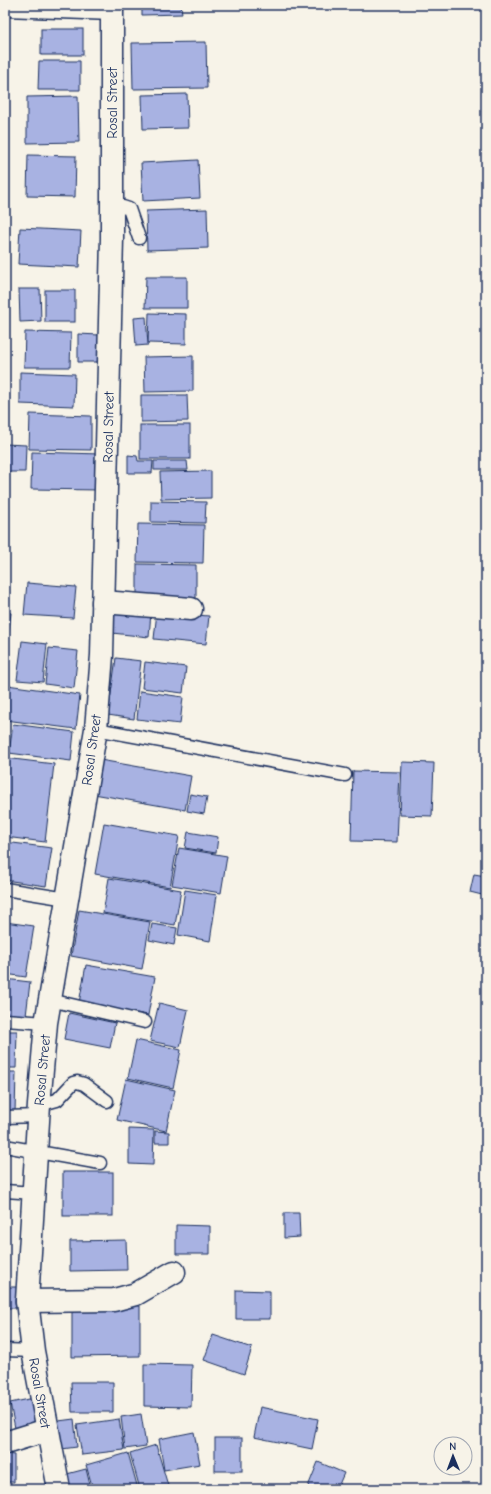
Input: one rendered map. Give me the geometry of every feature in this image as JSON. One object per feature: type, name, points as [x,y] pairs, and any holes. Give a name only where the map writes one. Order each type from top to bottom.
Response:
[{"type":"street","name":"Rosal Street","points":[[59,1489],[33,1351],[27,1301],[36,1151],[46,1023],[96,729],[102,655],[112,208],[112,10]]},
{"type":"street","points":[[103,602],[191,609]]},
{"type":"street","points":[[27,1301],[114,1300],[136,1294],[174,1272]]},
{"type":"street","points":[[5,1443],[47,1430]]},
{"type":"lane","points":[[5,10],[112,10]]},
{"type":"lane","points":[[112,208],[123,207],[129,210],[139,238]]},
{"type":"lane","points":[[96,729],[345,774]]},
{"type":"lane","points":[[5,889],[67,899]]},
{"type":"lane","points":[[50,1000],[145,1022]]},
{"type":"lane","points":[[5,1020],[46,1023]]},
{"type":"lane","points":[[5,1117],[39,1111],[57,1100],[73,1083],[77,1082],[84,1084],[107,1101]]},
{"type":"lane","points":[[5,1146],[100,1162]]},
{"type":"lane","points":[[5,1191],[34,1193]]},
{"type":"lane","points":[[5,1350],[33,1351]]},
{"type":"building","points":[[142,5],[181,5],[182,14],[142,15]]},
{"type":"building","points":[[41,29],[83,29],[83,55],[41,55]]},
{"type":"building","points":[[206,42],[207,88],[133,89],[132,43]]},
{"type":"building","points":[[39,61],[80,61],[80,90],[38,90]]},
{"type":"building","points":[[187,94],[188,128],[143,129],[142,95]]},
{"type":"building","points":[[78,96],[79,142],[27,143],[27,97]]},
{"type":"building","points":[[28,155],[76,156],[75,197],[27,196]]},
{"type":"building","points":[[198,160],[200,198],[143,201],[141,163]]},
{"type":"building","points":[[207,209],[208,248],[147,250],[146,211]]},
{"type":"building","points":[[20,228],[81,231],[79,267],[18,264]]},
{"type":"building","points":[[146,277],[187,277],[187,308],[145,308]]},
{"type":"building","points":[[19,289],[40,289],[41,321],[20,322]]},
{"type":"building","points":[[45,290],[75,290],[75,322],[45,322]]},
{"type":"building","points":[[149,313],[186,314],[186,344],[148,343]]},
{"type":"building","points":[[146,317],[148,345],[136,346],[134,318]]},
{"type":"building","points":[[25,332],[71,333],[70,367],[24,367]]},
{"type":"building","points":[[78,334],[99,335],[98,362],[78,362]]},
{"type":"building","points":[[193,356],[193,391],[145,392],[144,357]]},
{"type":"building","points":[[20,372],[75,374],[74,406],[20,404]]},
{"type":"building","points":[[141,395],[187,395],[188,421],[141,422]]},
{"type":"building","points":[[30,414],[91,416],[91,450],[29,449]]},
{"type":"building","points":[[140,425],[190,425],[190,459],[140,459]]},
{"type":"building","points":[[5,444],[26,445],[25,472],[5,472]]},
{"type":"building","points":[[32,452],[100,454],[99,490],[31,489]]},
{"type":"building","points":[[128,455],[137,456],[138,461],[153,461],[152,473],[128,473]]},
{"type":"building","points":[[154,461],[187,461],[188,470],[154,470]]},
{"type":"building","points":[[211,471],[211,498],[161,499],[160,472]]},
{"type":"building","points":[[151,501],[206,502],[205,523],[151,522]]},
{"type":"building","points":[[138,524],[204,525],[203,563],[137,562]]},
{"type":"building","points":[[137,564],[196,565],[196,600],[137,599]]},
{"type":"building","points":[[27,583],[76,587],[73,618],[24,615]]},
{"type":"building","points":[[114,608],[151,612],[149,637],[112,633]]},
{"type":"building","points":[[5,612],[11,613],[5,662]]},
{"type":"building","points":[[157,612],[209,616],[206,644],[154,639]]},
{"type":"building","points":[[22,641],[47,644],[43,682],[17,680]]},
{"type":"building","points":[[49,648],[78,651],[74,688],[45,684]]},
{"type":"building","points":[[116,658],[141,661],[134,719],[108,715]]},
{"type":"building","points":[[145,662],[186,667],[183,693],[142,688]]},
{"type":"building","points":[[7,685],[80,695],[76,729],[5,720]]},
{"type":"building","points":[[140,691],[183,697],[180,724],[137,719]]},
{"type":"building","points":[[13,724],[74,732],[71,761],[9,753]]},
{"type":"building","points":[[5,758],[54,764],[45,842],[5,837]]},
{"type":"building","points":[[100,760],[191,776],[185,810],[94,794]]},
{"type":"building","points":[[402,762],[434,763],[432,816],[400,815]]},
{"type":"building","points":[[353,771],[400,772],[397,842],[351,841]]},
{"type":"building","points":[[190,794],[207,797],[204,814],[187,811]]},
{"type":"building","points":[[104,823],[179,836],[170,887],[95,874]]},
{"type":"building","points":[[188,832],[218,837],[216,853],[185,848]]},
{"type":"building","points":[[5,842],[52,848],[46,886],[5,880]]},
{"type":"building","points":[[179,848],[227,856],[221,893],[172,885]]},
{"type":"building","points":[[474,874],[486,876],[486,896],[470,892]]},
{"type":"building","points":[[109,878],[181,890],[175,925],[103,913]]},
{"type":"building","points":[[185,890],[217,895],[210,941],[178,935]]},
{"type":"building","points":[[79,910],[150,922],[142,969],[71,956]]},
{"type":"building","points":[[5,922],[34,926],[26,977],[5,974]]},
{"type":"building","points":[[152,924],[177,928],[174,945],[149,940]]},
{"type":"building","points":[[86,965],[155,977],[148,1015],[79,1003]]},
{"type":"building","points":[[5,979],[30,982],[26,1016],[5,1013]]},
{"type":"building","points":[[159,1003],[188,1010],[180,1047],[150,1041]]},
{"type":"building","points":[[69,1013],[115,1023],[110,1048],[64,1039]]},
{"type":"building","points":[[5,1031],[17,1031],[16,1068],[5,1068]]},
{"type":"building","points":[[136,1040],[181,1050],[173,1088],[128,1078]]},
{"type":"building","points":[[5,1072],[16,1072],[15,1113],[5,1113]]},
{"type":"building","points":[[126,1079],[175,1090],[166,1131],[117,1120]]},
{"type":"building","points":[[129,1129],[154,1130],[153,1165],[129,1164]]},
{"type":"building","points":[[155,1131],[169,1132],[169,1143],[155,1143]]},
{"type":"building","points":[[63,1172],[113,1172],[113,1216],[63,1216]]},
{"type":"building","points":[[284,1213],[299,1213],[300,1237],[284,1238]]},
{"type":"building","points":[[176,1225],[210,1226],[210,1254],[176,1254]]},
{"type":"building","points":[[126,1240],[127,1270],[70,1271],[70,1241]]},
{"type":"building","points":[[5,1287],[19,1287],[19,1308],[5,1308]]},
{"type":"building","points":[[236,1290],[270,1291],[270,1319],[236,1319]]},
{"type":"building","points":[[140,1306],[140,1356],[72,1357],[72,1307]]},
{"type":"building","points":[[213,1335],[252,1348],[244,1374],[204,1360]]},
{"type":"building","points":[[144,1364],[192,1365],[191,1407],[144,1406]]},
{"type":"building","points":[[71,1382],[113,1382],[113,1412],[72,1412]]},
{"type":"building","points":[[34,1398],[40,1428],[16,1433],[10,1403]]},
{"type":"building","points":[[260,1407],[318,1419],[312,1449],[254,1437]]},
{"type":"building","points":[[141,1414],[146,1446],[125,1449],[121,1417]]},
{"type":"building","points":[[74,1419],[77,1447],[54,1450],[51,1422]]},
{"type":"building","points":[[119,1419],[124,1450],[82,1455],[77,1425]]},
{"type":"building","points":[[194,1432],[200,1464],[164,1470],[159,1439]]},
{"type":"building","points":[[215,1438],[242,1438],[242,1471],[215,1471]]},
{"type":"building","points":[[156,1445],[169,1489],[140,1489],[130,1453]]},
{"type":"building","points":[[128,1453],[138,1489],[93,1489],[86,1465]]},
{"type":"building","points":[[5,1454],[14,1455],[14,1482],[5,1482]]},
{"type":"building","points":[[318,1462],[344,1473],[337,1489],[307,1489]]},
{"type":"building","points":[[86,1469],[91,1489],[67,1489],[63,1475]]}]
